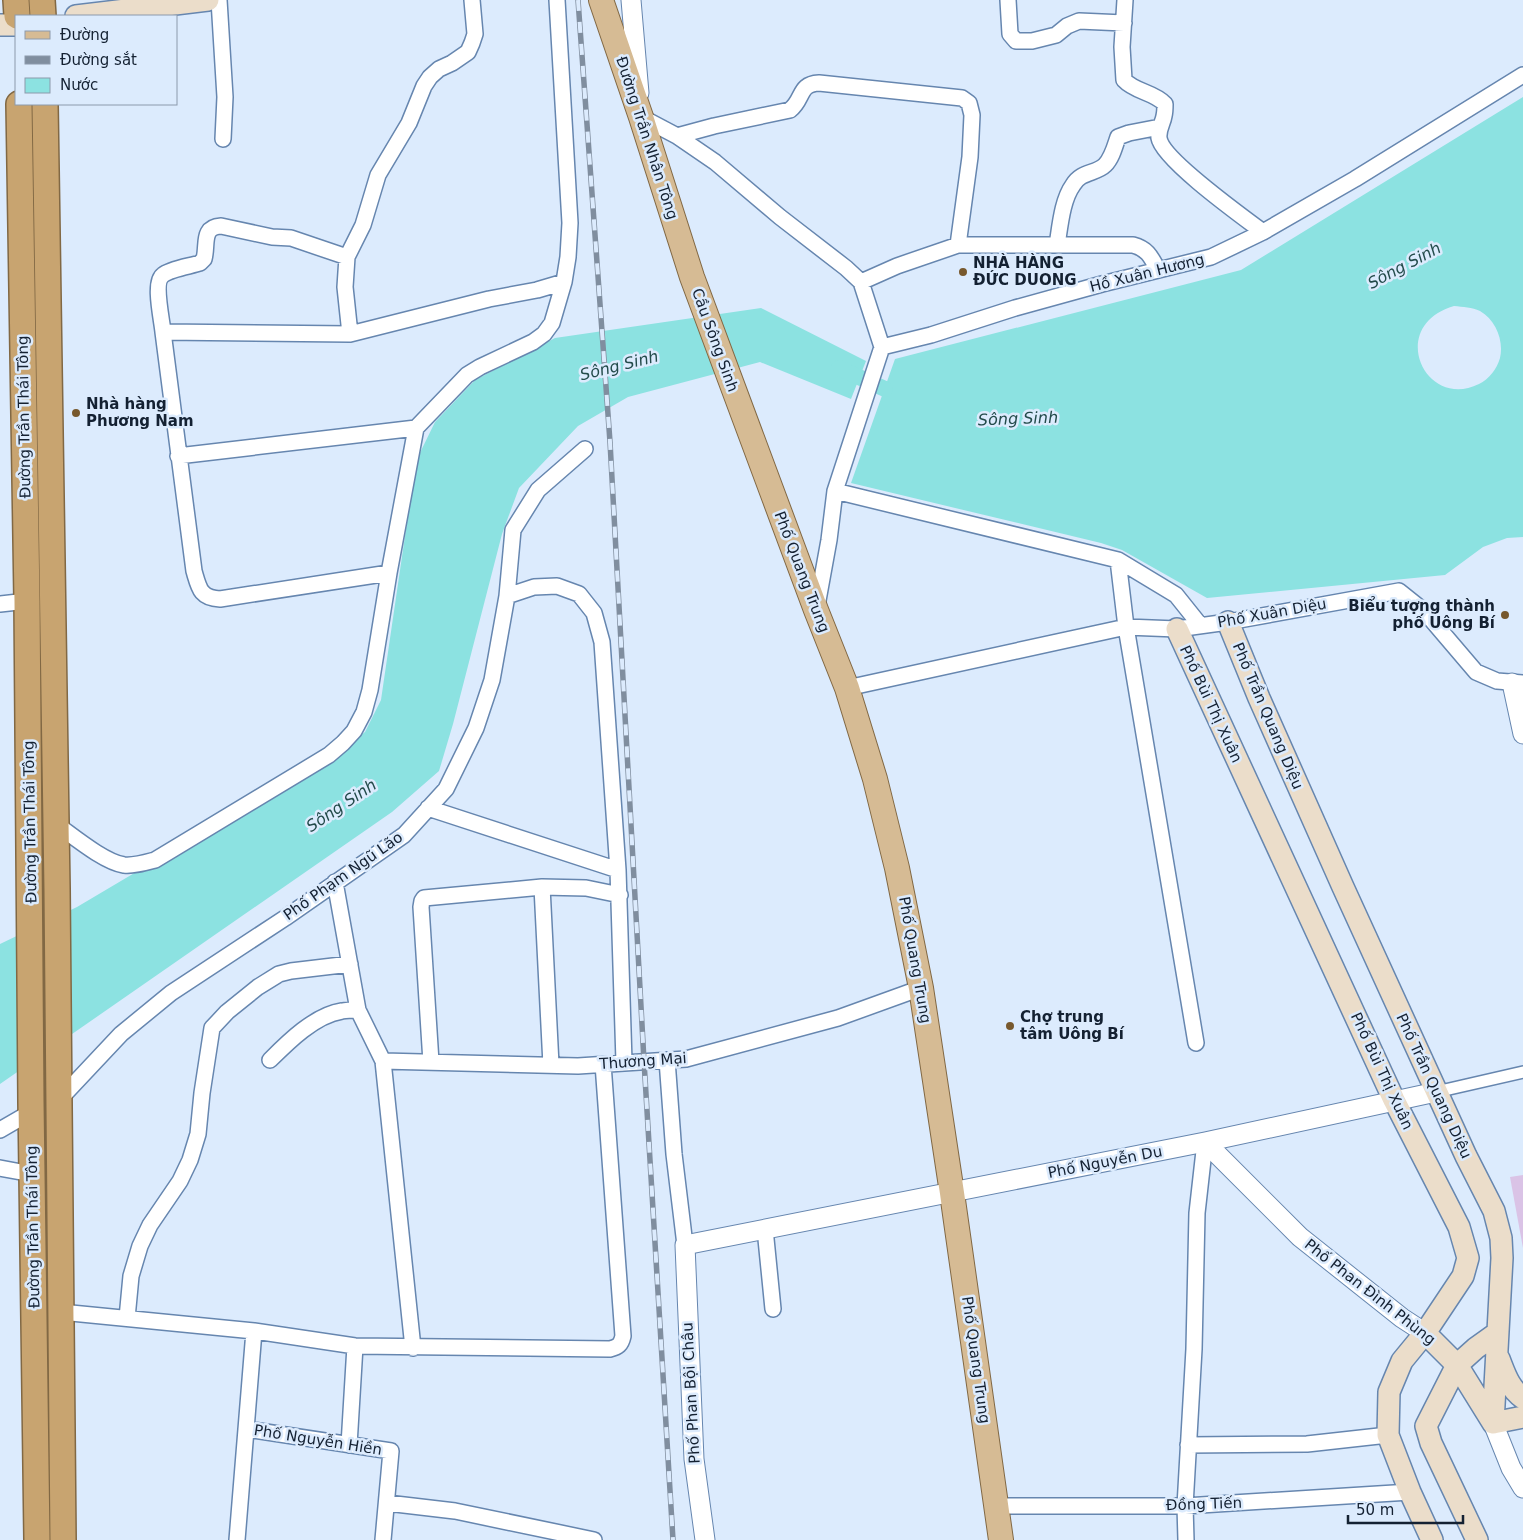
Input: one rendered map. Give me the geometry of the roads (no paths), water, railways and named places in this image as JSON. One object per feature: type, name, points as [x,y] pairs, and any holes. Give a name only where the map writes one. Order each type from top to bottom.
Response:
[{"type":"highway","points":[[16,0],[17,15]]},
{"type":"highway","points":[[42,0],[44,15]]},
{"type":"highway","name":"Đường Trần Thái Tông","points":[[19,105],[27,601],[37,1540]]},
{"type":"highway","name":"Đường Trần Thái Tông","points":[[45,105],[57,889],[63,1540]]},
{"type":"main road","points":[[84,15],[208,0]]},
{"type":"main road","name":"Đường Trần Nhân Tông","points":[[601,0],[692,277]]},
{"type":"main road","points":[[0,25],[15,25]]},
{"type":"main road","name":"Cầu Sông Sinh","points":[[692,277],[738,402]]},
{"type":"main road","name":"Phố Quang Trung","points":[[738,402],[847,688],[875,779],[898,868],[921,988],[998,1506],[1000,1540]]},
{"type":"main road","name":"Phố Trần Quang Diệu","points":[[1228,622],[1259,698],[1339,878],[1436,1092],[1494,1211],[1501,1238],[1502,1258],[1493,1423]]},
{"type":"main road","name":"Phố Bùi Thị Xuân","points":[[1177,629],[1394,1100],[1459,1227],[1468,1258],[1463,1276],[1425,1333],[1402,1361],[1388,1392],[1388,1435],[1410,1492],[1432,1540]]},
{"type":"main road","name":"Phố Phan Đình Phùng","points":[[1425,1333],[1457,1365],[1493,1423]]},
{"type":"main road","points":[[1477,1540],[1431,1443],[1426,1426],[1457,1365],[1476,1348],[1497,1342],[1507,1380],[1515,1392],[1523,1398]]},
{"type":"main road","points":[[1493,1423],[1523,1417]]},
{"type":"street","points":[[219,0],[225,97],[223,139]]},
{"type":"street","points":[[350,334],[345,286],[347,257],[363,225],[378,175],[409,123],[424,86],[439,69],[468,52],[475,34],[472,0]]},
{"type":"street","points":[[56,824],[110,860],[124,865],[155,860],[329,755],[354,731],[364,712],[370,690],[389,573],[416,428],[467,375],[533,342],[544,334],[552,323],[564,282],[570,223],[557,0]]},
{"type":"street","points":[[631,0],[641,117],[678,136],[715,162],[861,282],[882,347],[836,491],[816,610]]},
{"type":"street","points":[[1008,0],[1010,34],[1016,42],[1056,36],[1067,26],[1079,21],[1124,23]]},
{"type":"street","points":[[1125,0],[1122,65],[1124,80],[1131,87],[1165,104],[1165,115],[1160,127],[1159,139],[1163,147],[1193,179],[1263,232]]},
{"type":"street","name":"Hồ Xuân Hương","points":[[882,347],[931,335],[1034,302],[1211,257],[1263,232],[1364,174],[1523,75]]},
{"type":"street","points":[[678,136],[714,126],[790,110],[796,105],[805,87],[819,82],[962,98],[969,103],[972,115],[970,157],[958,245]]},
{"type":"street","points":[[1057,245],[1064,206],[1072,185],[1083,174],[1105,165],[1112,154],[1118,137],[1160,127]]},
{"type":"street","points":[[347,257],[291,238],[272,237],[215,226],[207,233],[204,260],[200,263],[164,273],[160,278],[158,286],[178,456],[194,571],[202,593],[209,598],[220,599],[389,573]]},
{"type":"street","points":[[861,282],[897,266],[958,245],[1133,245],[1150,253],[1158,270]]},
{"type":"street","points":[[164,332],[350,334],[564,282]]},
{"type":"street","points":[[178,456],[416,428]]},
{"type":"street","name":"Phố Phạm Ngũ Lão","points":[[59,1094],[121,1034],[171,993],[285,918],[404,835],[446,789],[476,728],[492,680],[507,596],[513,530],[538,490],[585,449]]},
{"type":"street","name":"Phố Xuân Diệu","points":[[836,491],[1118,560],[1176,595],[1200,625],[1228,622],[1399,591],[1424,611],[1476,672],[1497,681],[1518,683]]},
{"type":"street","points":[[1118,560],[1126,627],[1196,1043]]},
{"type":"street","points":[[507,596],[534,587],[557,586],[579,594],[594,613],[602,642],[620,895],[624,1062]]},
{"type":"street","name":"Phố Bùi Thị Xuân","points":[[1176,595],[1177,629]]},
{"type":"street","points":[[0,604],[27,601]]},
{"type":"street","points":[[847,688],[1126,627],[1177,629],[1200,625]]},
{"type":"street","points":[[1518,683],[1523,734]]},
{"type":"street","points":[[428,808],[618,870]]},
{"type":"street","points":[[335,882],[358,1010],[384,1061],[413,1348]]},
{"type":"street","points":[[431,1062],[422,901],[424,898],[428,896],[542,887],[586,888],[620,895]]},
{"type":"street","points":[[542,887],[552,1065]]},
{"type":"street","points":[[127,1318],[131,1276],[140,1246],[150,1225],[180,1181],[190,1160],[198,1134],[212,1028],[258,987],[279,974],[350,964]]},
{"type":"street","name":"Thương Mại","points":[[384,1061],[578,1066],[686,1059],[838,1018],[921,988]]},
{"type":"street","points":[[270,1060],[308,1027],[329,1014],[343,1010],[358,1010]]},
{"type":"street","points":[[666,1060],[674,1154],[685,1245]]},
{"type":"street","points":[[61,1312],[254,1331],[355,1346],[610,1349],[617,1347],[621,1343],[623,1336],[603,1064]]},
{"type":"street","name":"Phố Nguyễn Du","points":[[685,1245],[1205,1142],[1523,1072]]},
{"type":"street","points":[[0,1130],[31,1107]]},
{"type":"street","points":[[1186,1540],[1185,1506],[1194,1349],[1197,1213],[1205,1142]]},
{"type":"street","name":"Phố Phan Đình Phùng","points":[[1205,1142],[1300,1237],[1402,1318],[1425,1333]]},
{"type":"street","points":[[0,1168],[32,1174]]},
{"type":"street","points":[[765,1229],[773,1309]]},
{"type":"street","name":"Phố Phan Bội Châu","points":[[685,1245],[694,1459],[704,1540]]},
{"type":"street","points":[[237,1540],[254,1331]]},
{"type":"street","points":[[349,1445],[355,1346]]},
{"type":"street","name":"Phố Phan Đình Phùng","points":[[1493,1423],[1511,1468],[1523,1488]]},
{"type":"street","name":"Phố Nguyễn Hiền","points":[[246,1429],[391,1451],[384,1540]]},
{"type":"street","points":[[1188,1445],[1307,1444],[1388,1435]]},
{"type":"street","name":"Đồng Tiến","points":[[998,1506],[1185,1506],[1410,1492]]},
{"type":"street","points":[[386,1503],[455,1511],[594,1540]]},
{"type":"water","points":[[1523,97],[1523,537],[1507,538],[1483,547],[1445,575],[1207,598],[1122,550],[1101,543],[851,483],[895,359],[1241,270]],"holes":[[[1454,306],[1467,307],[1486,315],[1498,332],[1501,345],[1500,358],[1495,370],[1483,382],[1460,389],[1443,386],[1429,376],[1421,363],[1418,347],[1422,330],[1433,316]]]},
{"type":"water","points":[[761,308],[866,361],[851,399],[760,362],[628,397],[578,426],[519,488],[502,534],[439,771],[392,812],[0,1084],[0,944],[77,907],[337,753],[365,732],[381,700],[416,461],[435,422],[475,380],[555,338]]},
{"type":"waterway","name":"Sông Sinh","points":[[839,368],[885,389]]},
{"type":"railway","points":[[578,0],[610,442],[644,1061],[673,1540]]},
{"type":"place","name":"NHÀ HÀNG ĐỨC DUONG","points":[[963,272]]},
{"type":"place","name":"Nhà hàng Phương Nam","points":[[76,413]]},
{"type":"place","name":"Biểu tượng thành phố Uông Bí","points":[[1505,615]]},
{"type":"place","name":"Chợ trung tâm Uông Bí","points":[[1010,1026]]}]
